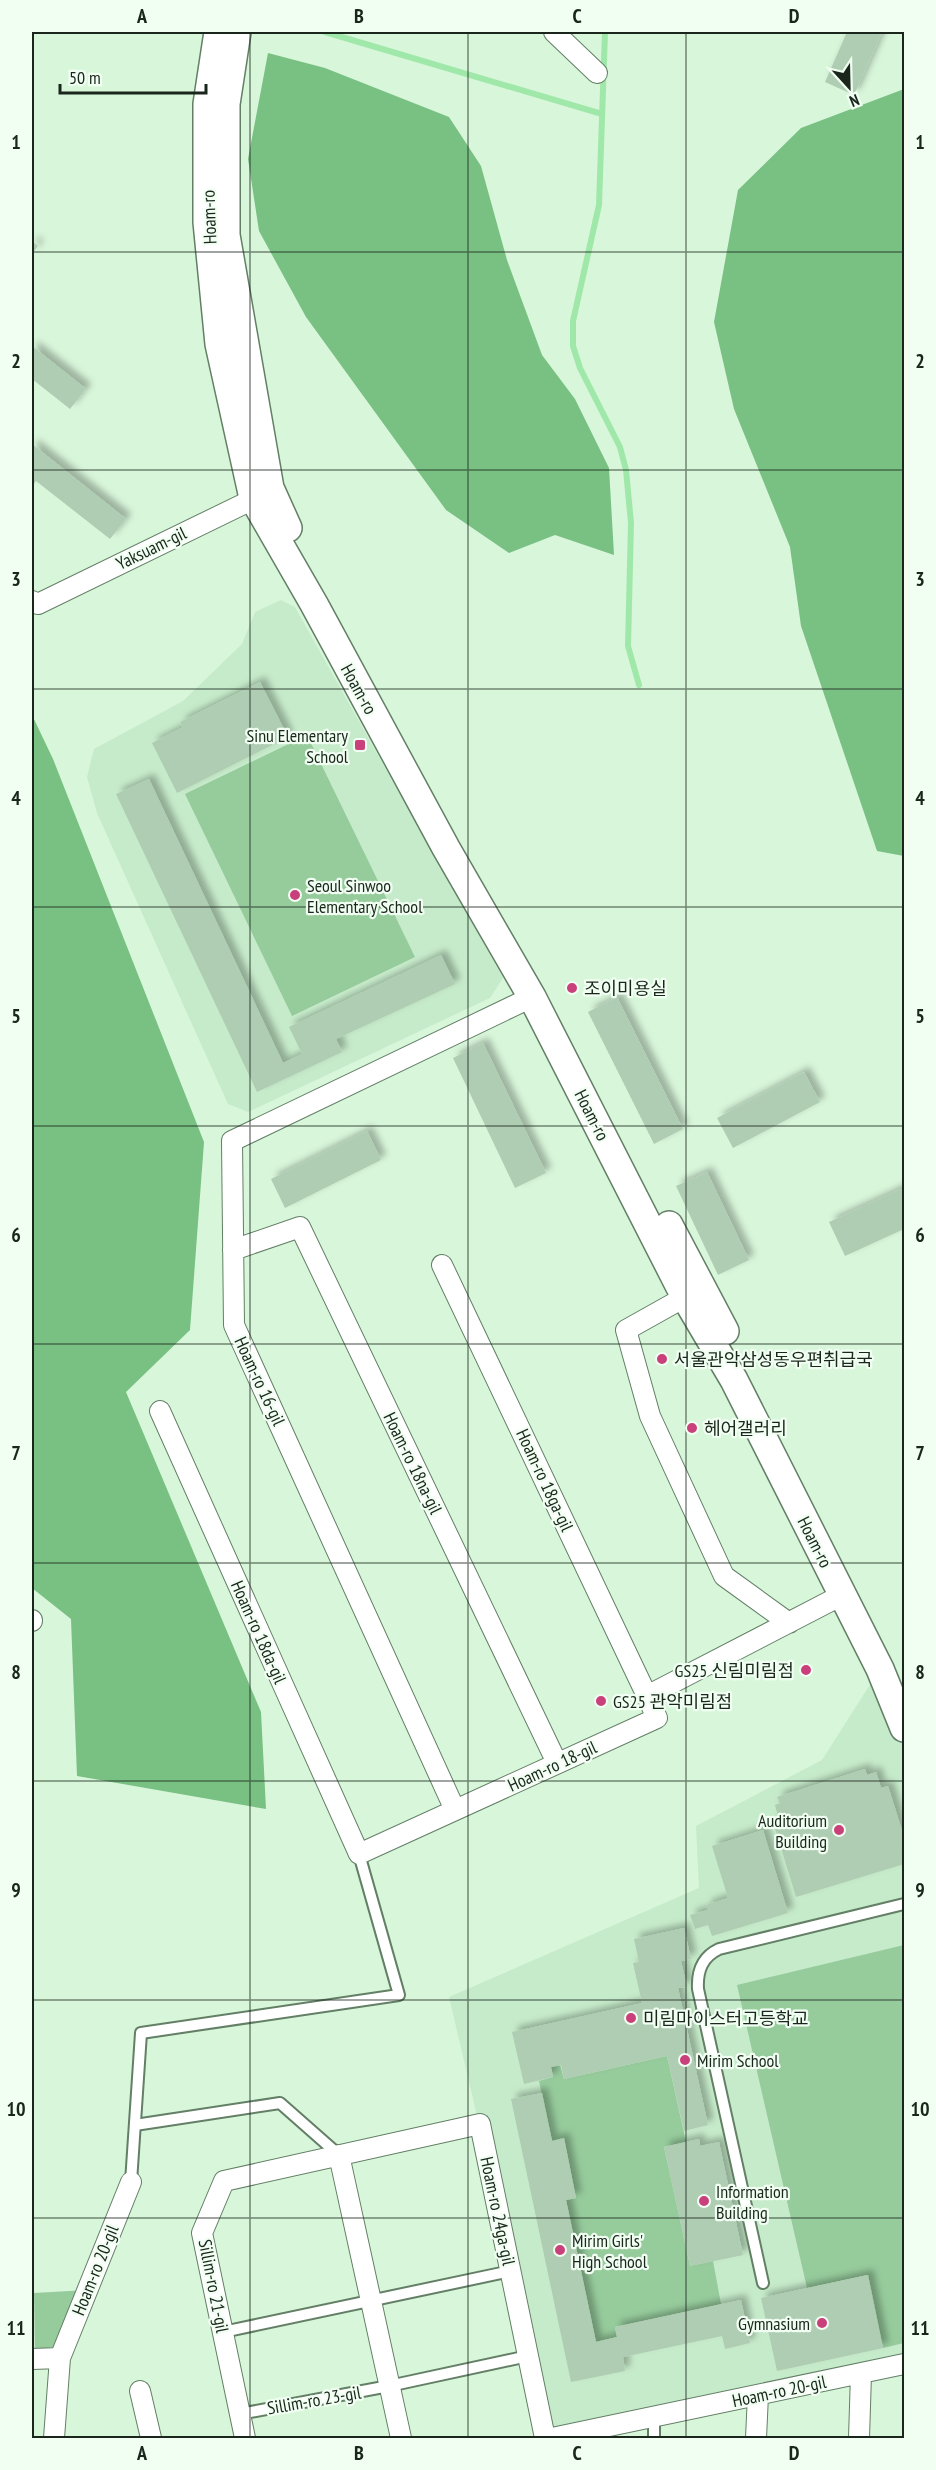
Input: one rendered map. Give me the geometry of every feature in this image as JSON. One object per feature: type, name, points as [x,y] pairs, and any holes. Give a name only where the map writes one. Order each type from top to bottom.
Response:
[{"type":"main road","name":"Hoam-ro","points":[[218,32],[207,104],[207,222],[219,344],[262,494],[314,604],[447,848],[532,997],[685,1297],[735,1380],[880,1669],[904,1728]]},
{"type":"main road","points":[[237,32],[226,104],[226,235],[262,494],[517,940],[723,1328],[890,1662],[904,1699]]},
{"type":"street","points":[[554,32],[597,73]]},
{"type":"street","name":"Yaksuam-gil","points":[[32,601],[38,604],[262,494]]},
{"type":"street","name":"Hoam-ro 16-gil","points":[[455,1810],[234,1325],[232,1141],[532,997]]},
{"type":"street","name":"Hoam-ro 18na-gil","points":[[233,1250],[300,1227],[557,1763]]},
{"type":"street","name":"Hoam-ro 18ga-gil","points":[[442,1265],[647,1695]]},
{"type":"street","points":[[685,1297],[626,1330],[650,1416],[724,1576],[789,1623]]},
{"type":"street","name":"Hoam-ro 18da-gil","points":[[160,1411],[359,1854]]},
{"type":"street","points":[[647,1695],[842,1595]]},
{"type":"street","name":"Hoam-ro 18-gil","points":[[359,1854],[657,1718],[647,1695]]},
{"type":"street","name":"Hoam-ro 24ga-gil","points":[[339,2155],[480,2124],[545,2439]]},
{"type":"street","points":[[339,2155],[400,2439]]},
{"type":"street","name":"Sillim-ro 21-gil","points":[[245,2439],[202,2233],[225,2181],[339,2155]]},
{"type":"street","name":"Hoam-ro 20-gil","points":[[54,2439],[60,2358],[131,2182]]},
{"type":"street","points":[[32,2359],[60,2358]]},
{"type":"street","name":"Hoam-ro 20-gil","points":[[552,2439],[904,2364]]},
{"type":"street","points":[[859,2439],[861,2374]]},
{"type":"street","points":[[140,2391],[151,2439]]},
{"type":"street","points":[[756,2439],[758,2395]]},
{"type":"lane","points":[[131,2182],[141,2033],[399,1995],[359,1854]]},
{"type":"lane","points":[[763,2283],[698,1989],[699,1971],[708,1956],[719,1949],[904,1904]]},
{"type":"lane","points":[[135,2125],[280,2103],[339,2155]]},
{"type":"lane","points":[[223,2332],[371,2303],[510,2271]]},
{"type":"lane","name":"Sillim-ro 23-gil","points":[[240,2414],[389,2386],[528,2356]]},
{"type":"lane","points":[[654,2417],[654,2439]]},
{"type":"shaded area","name":"Seoul Sinwoo Elementary School","points":[[281,600],[295,607],[503,978],[490,998],[248,1112],[228,1104],[97,813],[87,777],[94,749],[183,701],[242,644],[255,612]]},
{"type":"shaded area","points":[[307,735],[415,957],[292,1016],[185,794]]},
{"type":"shaded area","name":"Mirim School","points":[[880,1669],[904,1728],[904,2364],[553,2438],[449,1997],[699,1888],[696,1826],[822,1760]]},
{"type":"shaded area","points":[[904,1945],[904,2343],[883,2348],[867,2275],[807,2288],[737,1985]]},
{"type":"shaded area","points":[[667,2056],[686,2142],[664,2147],[690,2266],[713,2261],[721,2304],[615,2327],[617,2337],[596,2342],[566,2200],[576,2198],[564,2139],[552,2141],[539,2081],[553,2077],[551,2067],[560,2065],[564,2079]]},
{"type":"shaded area","points":[[87,2290],[60,2358],[35,2359],[34,2293]]},
{"type":"green space","points":[[268,53],[325,68],[449,117],[481,166],[507,260],[542,355],[575,399],[609,468],[614,555],[555,535],[509,553],[446,510],[306,317],[259,231],[248,159]]},
{"type":"green space","points":[[904,89],[904,856],[877,851],[801,626],[790,547],[734,409],[714,322],[738,190],[801,128]]},
{"type":"green space","points":[[32,715],[53,759],[204,1142],[190,1330],[126,1392],[261,1712],[266,1809],[77,1776],[71,1619],[32,1588]]},
{"type":"building","points":[[847,32],[882,32],[854,95],[825,82]]},
{"type":"building","points":[[32,241],[38,246],[32,254]]},
{"type":"building","points":[[32,346],[86,389],[70,409],[32,379]]},
{"type":"building","points":[[32,444],[126,519],[110,539],[36,481],[32,486]]},
{"type":"building","points":[[260,682],[288,737],[177,793],[152,743],[183,727],[180,722]]},
{"type":"building","points":[[149,779],[283,1063],[302,1054],[289,1027],[441,955],[455,984],[336,1039],[342,1052],[257,1092],[116,794]]},
{"type":"building","points":[[617,997],[683,1129],[654,1144],[588,1012]]},
{"type":"building","points":[[483,1043],[546,1173],[515,1188],[453,1058]]},
{"type":"building","points":[[804,1072],[820,1102],[733,1148],[717,1118]]},
{"type":"building","points":[[367,1131],[381,1160],[285,1208],[271,1179]]},
{"type":"building","points":[[707,1172],[749,1260],[718,1275],[676,1186]]},
{"type":"building","points":[[901,1189],[904,1195],[904,1229],[845,1256],[829,1222]]},
{"type":"building","name":"Auditorium Building","points":[[865,1769],[867,1775],[876,1772],[881,1788],[888,1786],[904,1837],[904,1850],[901,1851],[904,1864],[796,1897],[773,1822],[779,1820],[775,1805],[780,1803],[777,1797]]},
{"type":"building","name":"Auditorium Building","points":[[763,1830],[788,1913],[712,1936],[708,1925],[695,1929],[690,1915],[708,1910],[706,1905],[728,1898],[712,1846]]},
{"type":"building","name":"미림마이스터고등학교","points":[[684,1928],[691,1959],[681,1961],[687,1987],[678,1988],[708,2125],[684,2131],[667,2056],[564,2079],[561,2065],[551,2067],[553,2077],[524,2084],[512,2032],[642,2003],[633,1963],[639,1962],[634,1939]]},
{"type":"building","name":"Mirim Girls' High School","points":[[542,2093],[552,2141],[564,2138],[576,2198],[566,2200],[596,2342],[617,2337],[615,2327],[741,2300],[750,2343],[725,2349],[722,2336],[623,2357],[625,2371],[571,2382],[511,2099]]},
{"type":"building","name":"Information Building","points":[[699,2139],[700,2146],[719,2142],[743,2255],[690,2266],[664,2147]]},
{"type":"building","name":"Gymnasium","points":[[868,2275],[883,2348],[777,2371],[761,2298]]},
{"type":"waterway","points":[[325,32],[602,114]]},
{"type":"waterway","points":[[605,32],[599,205],[573,321],[573,346],[580,368],[620,447],[626,470],[631,523],[628,646],[639,685]]},
{"type":"place","name":"Sinu Elementary School","points":[[360,745]]},
{"type":"place","name":"Seoul Sinwoo Elementary School","points":[[295,895]]},
{"type":"place","name":"조이미용실","points":[[572,988]]},
{"type":"place","name":"서울관악삼성동우편취급국","points":[[662,1359]]},
{"type":"place","name":"헤어갤러리","points":[[692,1428]]},
{"type":"place","name":"GS25 신림미림점","points":[[806,1670]]},
{"type":"place","name":"GS25 관악미림점","points":[[601,1701]]},
{"type":"place","name":"Auditorium Building","points":[[839,1830]]},
{"type":"place","name":"미림마이스터고등학교","points":[[631,2018]]},
{"type":"place","name":"Mirim School","points":[[685,2060]]},
{"type":"place","name":"Information Building","points":[[704,2201]]},
{"type":"place","name":"Mirim Girls' High School","points":[[560,2250]]},
{"type":"place","name":"Gymnasium","points":[[822,2323]]}]
